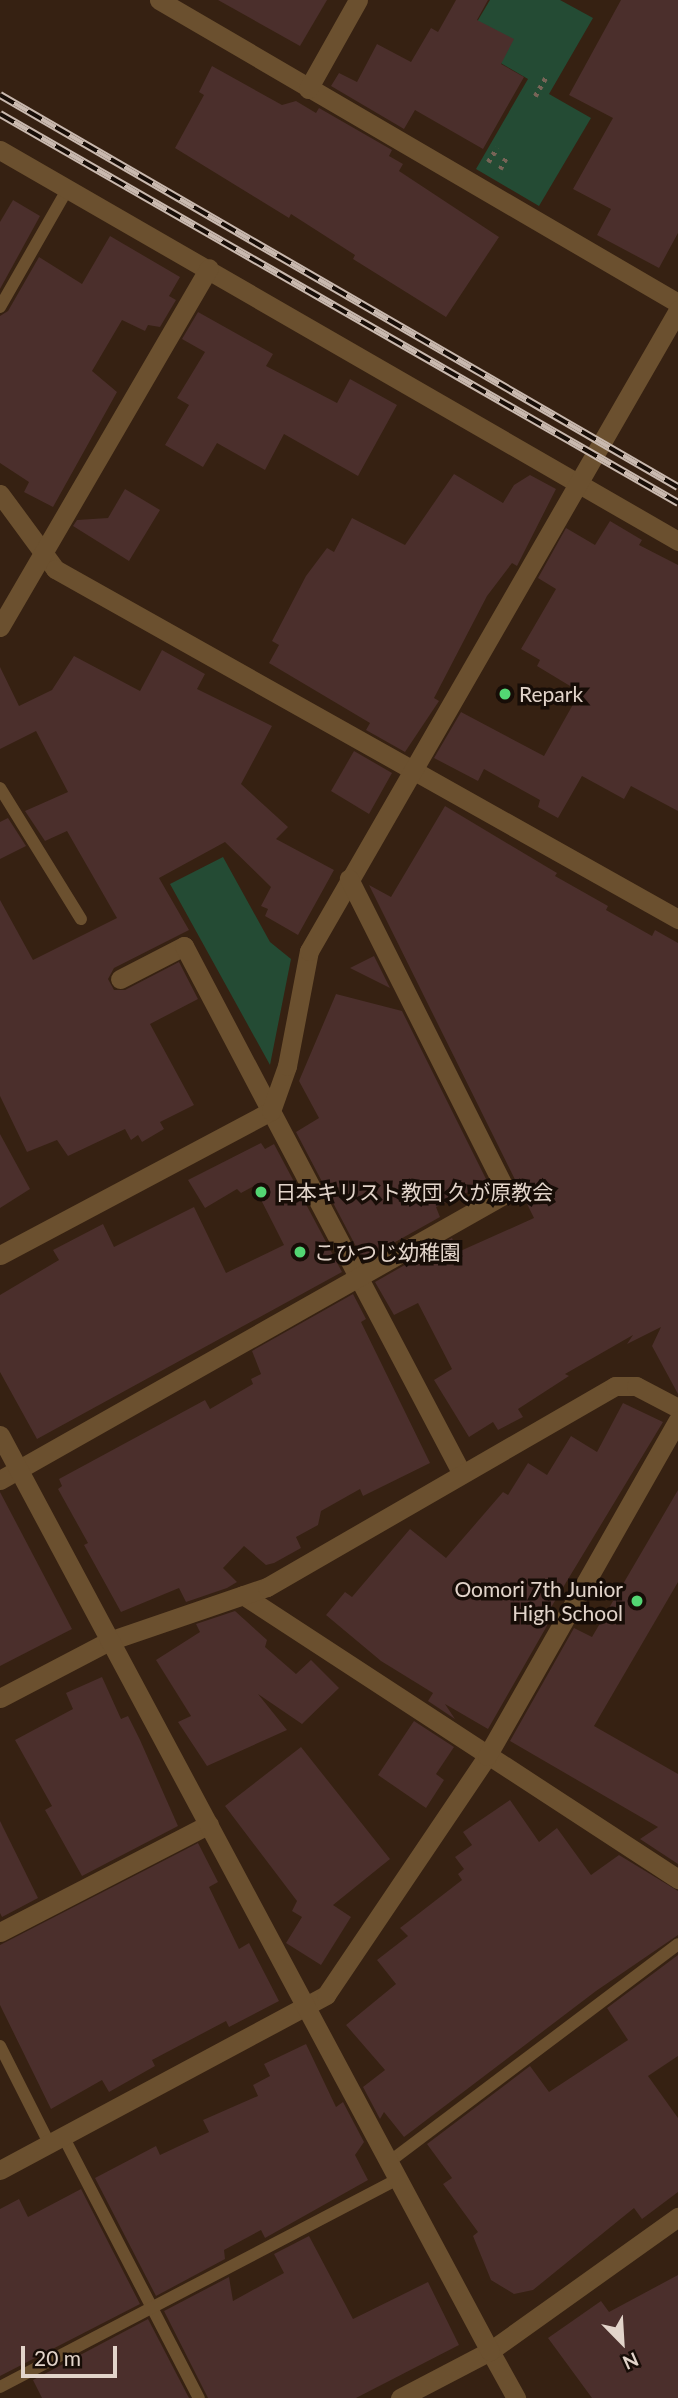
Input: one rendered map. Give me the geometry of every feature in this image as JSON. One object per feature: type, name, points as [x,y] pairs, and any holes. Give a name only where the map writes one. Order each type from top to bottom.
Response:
[{"type":"street","points":[[159,0],[678,303]]},
{"type":"street","points":[[308,89],[358,0]]},
{"type":"street","points":[[0,150],[209,268],[678,541]]},
{"type":"street","points":[[0,627],[41,551],[209,268]]},
{"type":"street","points":[[0,1255],[271,1111],[287,1066],[309,951],[678,310]]},
{"type":"street","points":[[0,494],[55,569],[416,769],[678,919]]},
{"type":"street","points":[[0,1480],[507,1193],[349,879]]},
{"type":"street","points":[[120,979],[184,946],[461,1472]]},
{"type":"street","points":[[0,1698],[109,1641],[267,1587],[461,1472],[615,1386],[636,1386],[678,1408]]},
{"type":"street","points":[[0,2169],[326,1995],[487,1756],[678,1420]]},
{"type":"street","points":[[0,1435],[516,2398]]},
{"type":"street","points":[[243,1595],[678,1879]]},
{"type":"street","points":[[0,1932],[209,1824]]},
{"type":"street","points":[[400,2398],[491,2351],[678,2217]]},
{"type":"lane","points":[[0,307],[67,190]]},
{"type":"lane","points":[[0,788],[81,919]]},
{"type":"lane","points":[[389,2162],[678,1944]]},
{"type":"lane","points":[[0,2046],[152,2307],[199,2398]]},
{"type":"lane","points":[[0,2387],[398,2179]]},
{"type":"path","points":[[535,96],[547,75]]},
{"type":"green space","points":[[490,0],[560,0],[593,18],[549,94],[591,118],[539,206],[476,169],[528,79],[465,42]]},
{"type":"green space","points":[[223,857],[270,942],[291,959],[270,1065],[170,884]]},
{"type":"building","points":[[218,0],[327,0],[300,46]]},
{"type":"building","points":[[456,0],[488,0],[477,20],[514,39],[501,64],[524,77],[483,149],[415,110],[404,129],[331,86],[339,73],[357,82],[377,44],[411,62],[431,28],[438,32]]},
{"type":"building","points":[[621,0],[678,0],[678,233],[659,268],[597,235],[611,209],[573,189],[613,118],[569,95]]},
{"type":"building","points":[[212,66],[282,105],[296,101],[316,113],[319,108],[392,150],[389,156],[403,164],[399,171],[499,237],[446,317],[353,259],[355,255],[291,214],[289,218],[175,148],[204,95],[199,92]]},
{"type":"building","points":[[13,200],[40,216],[0,289],[0,222]]},
{"type":"building","points":[[110,236],[180,277],[169,296],[176,300],[160,327],[148,325],[145,331],[122,320],[92,371],[117,392],[53,507],[24,492],[29,482],[0,463],[0,316],[8,311],[39,257],[82,284]]},
{"type":"building","points":[[198,312],[273,354],[266,366],[337,403],[350,379],[397,405],[358,476],[284,434],[265,470],[217,443],[203,467],[165,445],[189,405],[177,398],[205,352],[182,339]]},
{"type":"building","points":[[454,474],[503,503],[514,485],[530,475],[556,489],[517,566],[512,563],[487,596],[434,698],[439,701],[405,752],[366,730],[370,723],[269,663],[279,645],[272,641],[306,576],[327,548],[334,552],[352,518],[405,545]]},
{"type":"building","points":[[125,489],[160,510],[129,561],[73,526],[77,520],[108,518]]},
{"type":"building","points":[[610,521],[642,540],[639,545],[678,565],[678,811],[631,786],[624,799],[582,776],[558,818],[538,807],[540,800],[484,769],[478,781],[434,758],[461,712],[544,756],[580,692],[537,666],[540,660],[521,649],[556,589],[538,578],[566,528],[595,545]]},
{"type":"building","points":[[162,650],[205,674],[197,689],[272,726],[241,784],[288,827],[276,839],[334,870],[298,935],[265,916],[268,909],[261,906],[271,887],[225,842],[159,878],[189,930],[114,968],[108,979],[114,990],[125,990],[179,962],[198,999],[150,1024],[194,1105],[160,1122],[164,1129],[142,1142],[138,1135],[131,1140],[125,1129],[68,1156],[57,1140],[27,1152],[0,1096],[0,900],[33,960],[117,918],[67,831],[45,841],[25,811],[68,792],[36,731],[0,749],[0,667],[19,706],[52,690],[74,656],[140,691]]},
{"type":"building","points":[[354,751],[392,773],[369,814],[331,791]]},
{"type":"building","points":[[445,806],[557,873],[555,876],[608,906],[606,910],[652,936],[655,930],[678,943],[678,1394],[652,1346],[661,1327],[627,1344],[633,1335],[565,1374],[569,1376],[518,1409],[523,1417],[498,1430],[493,1422],[469,1437],[434,1380],[452,1369],[418,1303],[394,1315],[375,1282],[452,1238],[458,1252],[534,1218],[369,885],[391,897]]},
{"type":"building","points":[[8,818],[26,846],[0,859],[0,822]]},
{"type":"building","points":[[374,956],[390,988],[350,968]]},
{"type":"building","points":[[336,994],[402,1011],[488,1183],[436,1207],[440,1217],[363,1260],[296,1132],[319,1118],[299,1081]]},
{"type":"building","points":[[0,1134],[30,1189],[0,1208]]},
{"type":"building","points":[[261,1143],[265,1149],[274,1144],[342,1272],[37,1439],[0,1372],[0,1295],[59,1260],[53,1250],[103,1224],[114,1247],[194,1207],[226,1273],[284,1245],[254,1186],[241,1193],[237,1189],[205,1208],[188,1180]]},
{"type":"building","points":[[353,1294],[366,1319],[361,1322],[430,1463],[363,1496],[360,1489],[321,1511],[318,1525],[296,1537],[301,1548],[274,1563],[266,1565],[244,1546],[223,1568],[237,1582],[227,1588],[186,1602],[179,1588],[121,1612],[84,1545],[88,1543],[58,1489],[62,1486],[59,1479],[205,1400],[210,1409],[253,1384],[251,1379],[261,1374],[252,1351]]},
{"type":"building","points":[[623,1403],[663,1422],[547,1614],[552,1617],[488,1729],[445,1704],[455,1719],[428,1701],[433,1693],[381,1661],[326,1615],[345,1592],[352,1597],[410,1529],[446,1558],[503,1492],[508,1495],[528,1463],[547,1475],[571,1436],[597,1452]]},
{"type":"building","name":"Oomori 7th Junior High School","points":[[678,1490],[678,1582],[594,1726],[678,1774],[678,1864],[640,1839],[658,1827],[510,1741],[574,1628],[592,1637]]},
{"type":"building","points":[[0,1492],[72,1629],[0,1666]]},
{"type":"building","points":[[235,1611],[267,1640],[265,1647],[296,1674],[311,1660],[339,1688],[302,1724],[258,1694],[287,1730],[207,1766],[178,1722],[191,1716],[156,1660],[200,1632],[196,1624]]},
{"type":"building","points":[[102,1677],[121,1719],[128,1716],[178,1826],[82,1876],[45,1810],[52,1806],[15,1740],[73,1709],[66,1693]]},
{"type":"building","points":[[414,1721],[454,1747],[436,1774],[444,1780],[426,1808],[378,1775]]},
{"type":"building","points":[[301,1747],[390,1859],[333,1905],[351,1917],[321,1965],[286,1943],[302,1917],[292,1911],[297,1901],[225,1806]]},
{"type":"building","points":[[510,1800],[539,1842],[557,1828],[591,1875],[619,1855],[678,1891],[678,1935],[596,1991],[404,2137],[384,2112],[380,2119],[363,2087],[385,2070],[346,2025],[396,1984],[377,1960],[408,1936],[400,1928],[462,1880],[458,1874],[464,1869],[455,1857],[472,1845],[463,1832]]},
{"type":"building","points":[[0,1821],[38,1898],[2,1917],[0,1913]]},
{"type":"building","points":[[198,1843],[218,1882],[209,1887],[239,1949],[249,1943],[279,2001],[229,2027],[226,2021],[152,2060],[155,2066],[109,2092],[102,2080],[51,2109],[0,2005],[0,1945]]},
{"type":"building","points":[[678,1955],[678,2056],[648,2076],[678,2118],[678,2192],[642,2219],[634,2208],[533,2290],[514,2294],[491,2280],[473,2236],[478,2232],[443,2184],[452,2178],[427,2144],[530,2066],[549,2092],[628,2040],[607,2008]]},
{"type":"building","points":[[306,2044],[336,2107],[343,2102],[364,2142],[355,2155],[368,2180],[265,2238],[261,2230],[224,2250],[225,2259],[156,2296],[95,2178],[156,2146],[160,2155],[209,2132],[203,2120],[258,2096],[253,2085],[270,2076],[264,2064]]},
{"type":"building","points":[[81,2189],[140,2304],[0,2376],[0,2209],[19,2199],[28,2217]]},
{"type":"building","points":[[309,2236],[353,2319],[428,2282],[459,2345],[356,2398],[208,2398],[164,2311],[229,2277],[233,2301],[284,2273],[274,2254]]},
{"type":"building","points":[[678,2275],[678,2398],[592,2398],[548,2338],[601,2301],[609,2312]]},
{"type":"building","points":[[148,2319],[189,2398],[42,2398],[33,2380]]},
{"type":"railway","points":[[0,95],[678,487]]},
{"type":"railway","points":[[0,114],[678,503]]},
{"type":"place","name":"Repark","points":[[505,694]]},
{"type":"place","name":"日本キリスト教団 久が原教会","points":[[261,1192]]},
{"type":"place","name":"こひつじ幼稚園","points":[[300,1252]]},
{"type":"place","name":"Oomori 7th Junior High School","points":[[637,1601]]}]
